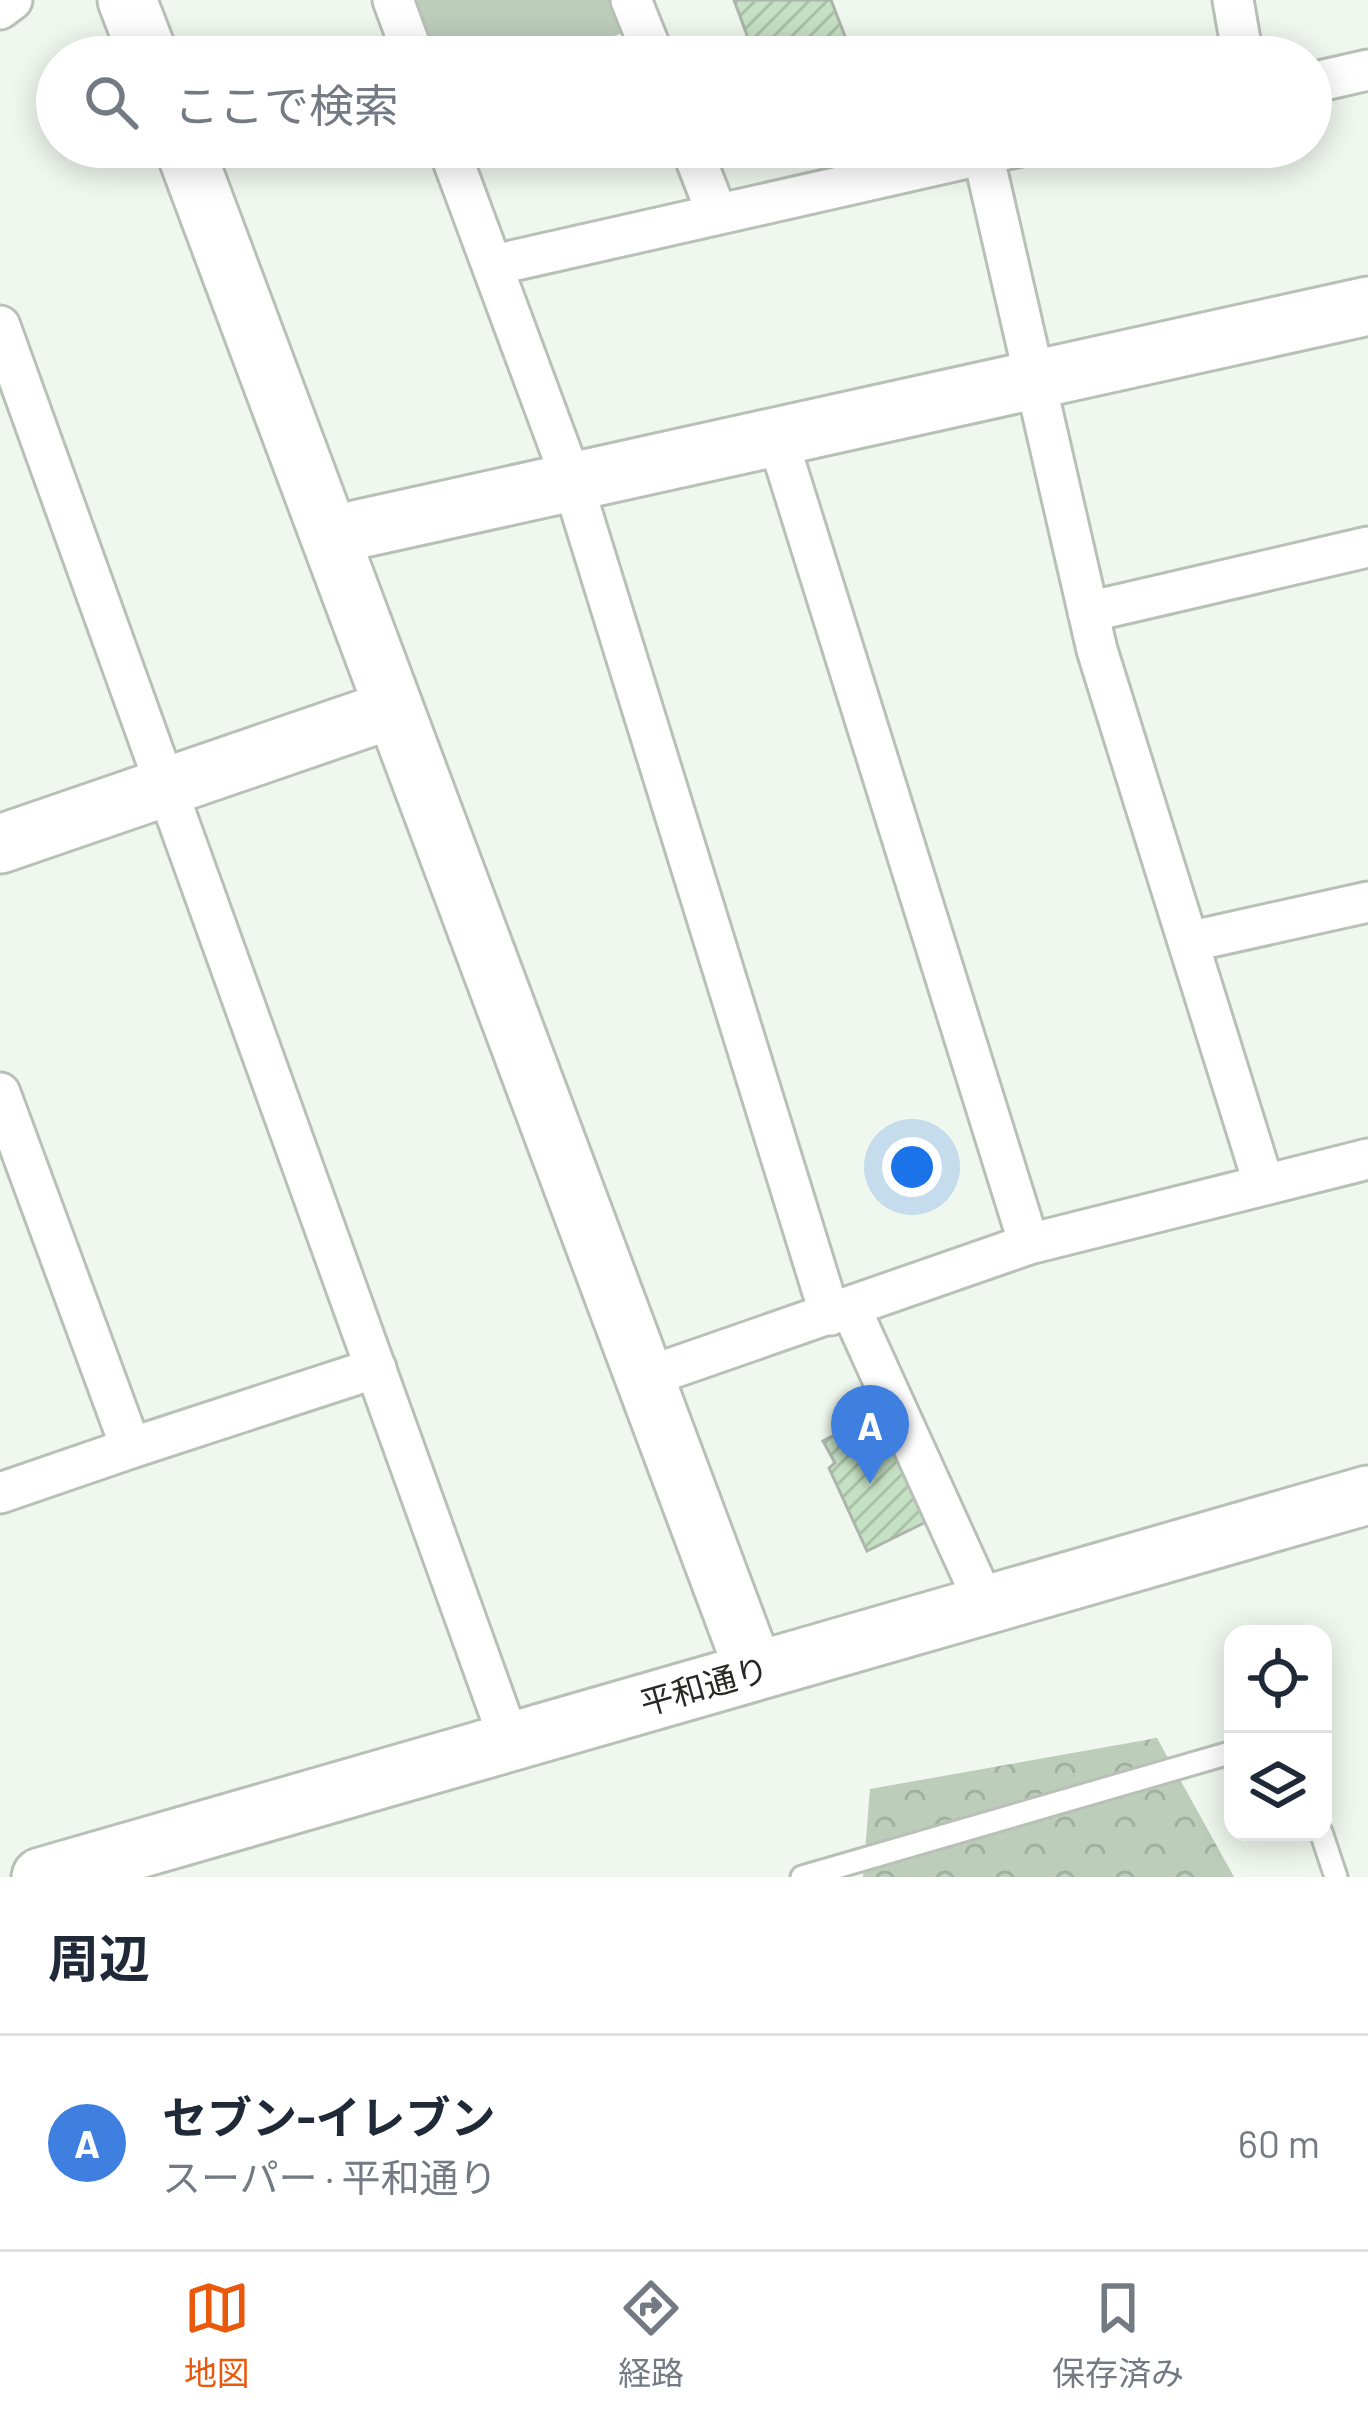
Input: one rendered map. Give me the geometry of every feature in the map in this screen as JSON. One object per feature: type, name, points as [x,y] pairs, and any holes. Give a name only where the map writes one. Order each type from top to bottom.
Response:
[{"type":"street","points":[[0,9],[12,0]]},
{"type":"street","points":[[128,0],[141,36]]},
{"type":"street","points":[[394,0],[407,36]]},
{"type":"street","points":[[631,0],[646,36]]},
{"type":"street","points":[[1233,0],[1239,36]]},
{"type":"street","points":[[1332,78],[1368,70]]},
{"type":"street","points":[[192,168],[754,1670]]},
{"type":"street","points":[[456,168],[572,481],[840,1311],[986,1606]]},
{"type":"street","points":[[699,168],[718,214]]},
{"type":"street","points":[[494,265],[921,168]]},
{"type":"street","points":[[1003,168],[1034,381],[1088,612],[1264,1185]]},
{"type":"street","points":[[332,535],[1368,306]]},
{"type":"street","points":[[0,326],[510,1742]]},
{"type":"street","points":[[777,436],[1029,1244]]},
{"type":"street","points":[[1088,612],[1368,547]]},
{"type":"street","points":[[0,844],[393,709]]},
{"type":"street","points":[[1188,942],[1368,902]]},
{"type":"street","points":[[0,1094],[131,1448]]},
{"type":"street","points":[[644,1378],[1029,1244],[1368,1159]]},
{"type":"street","points":[[0,1493],[376,1368]]},
{"type":"street","name":"平和通り","points":[[40,1877],[1368,1495]]},
{"type":"lane","points":[[802,1877],[1224,1754]]},
{"type":"lane","points":[[1324,1841],[1336,1877]]},
{"type":"green space","points":[[393,0],[631,0],[642,26],[614,36],[406,36]]},
{"type":"green space","points":[[1157,1738],[1234,1877],[863,1877],[870,1789]]},
{"type":"building","points":[[734,0],[831,0],[845,36],[747,36]]},
{"type":"building","points":[[883,1411],[934,1518],[867,1551],[829,1468],[835,1463],[823,1441]]},
{"type":"place","name":"セブン-イレブン","points":[[870,1484]]}]
